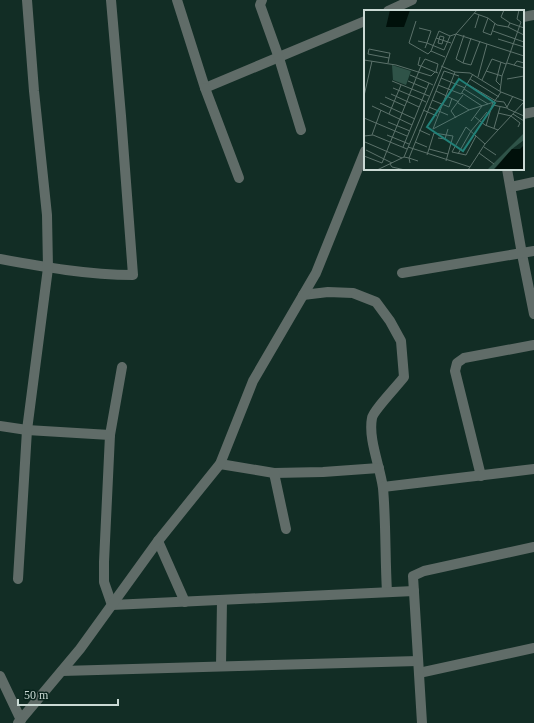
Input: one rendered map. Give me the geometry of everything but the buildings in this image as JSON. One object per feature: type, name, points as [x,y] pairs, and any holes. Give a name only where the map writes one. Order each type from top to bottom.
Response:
[{"type":"street","points":[[18,579],[27,430],[48,268],[47,215],[34,91],[27,0]]},
{"type":"street","points":[[0,259],[48,268],[113,275],[133,275],[111,0]]},
{"type":"street","points":[[177,0],[205,88],[239,178]]},
{"type":"street","points":[[262,0],[260,5],[279,58],[301,130]]},
{"type":"street","points":[[390,10],[412,0]]},
{"type":"street","points":[[524,17],[534,15]]},
{"type":"street","points":[[205,88],[364,21]]},
{"type":"street","points":[[524,114],[534,112]]},
{"type":"street","points":[[0,676],[2,687],[20,721],[80,649],[158,541],[220,464],[253,381],[316,273],[364,153]]},
{"type":"street","points":[[507,170],[534,314]]},
{"type":"street","points":[[511,187],[534,182]]},
{"type":"street","points":[[402,273],[534,251]]},
{"type":"street","points":[[303,295],[328,292],[353,293],[376,302],[390,321],[401,341],[404,377],[375,410],[372,417],[372,431],[383,487],[387,592]]},
{"type":"street","points":[[481,476],[455,371],[457,363],[464,358],[534,345]]},
{"type":"street","points":[[112,605],[104,582],[110,435],[122,367]]},
{"type":"street","points":[[0,426],[27,430],[110,435]]},
{"type":"street","points":[[220,464],[274,473],[323,472],[379,468]]},
{"type":"street","points":[[383,487],[534,469]]},
{"type":"street","points":[[274,473],[286,530]]},
{"type":"street","points":[[158,541],[185,602]]},
{"type":"street","points":[[422,723],[413,576],[424,571],[534,547]]},
{"type":"street","points":[[112,605],[414,591]]},
{"type":"street","points":[[220,666],[222,600]]},
{"type":"street","points":[[419,673],[534,648]]},
{"type":"street","points":[[62,670],[418,661]]}]
